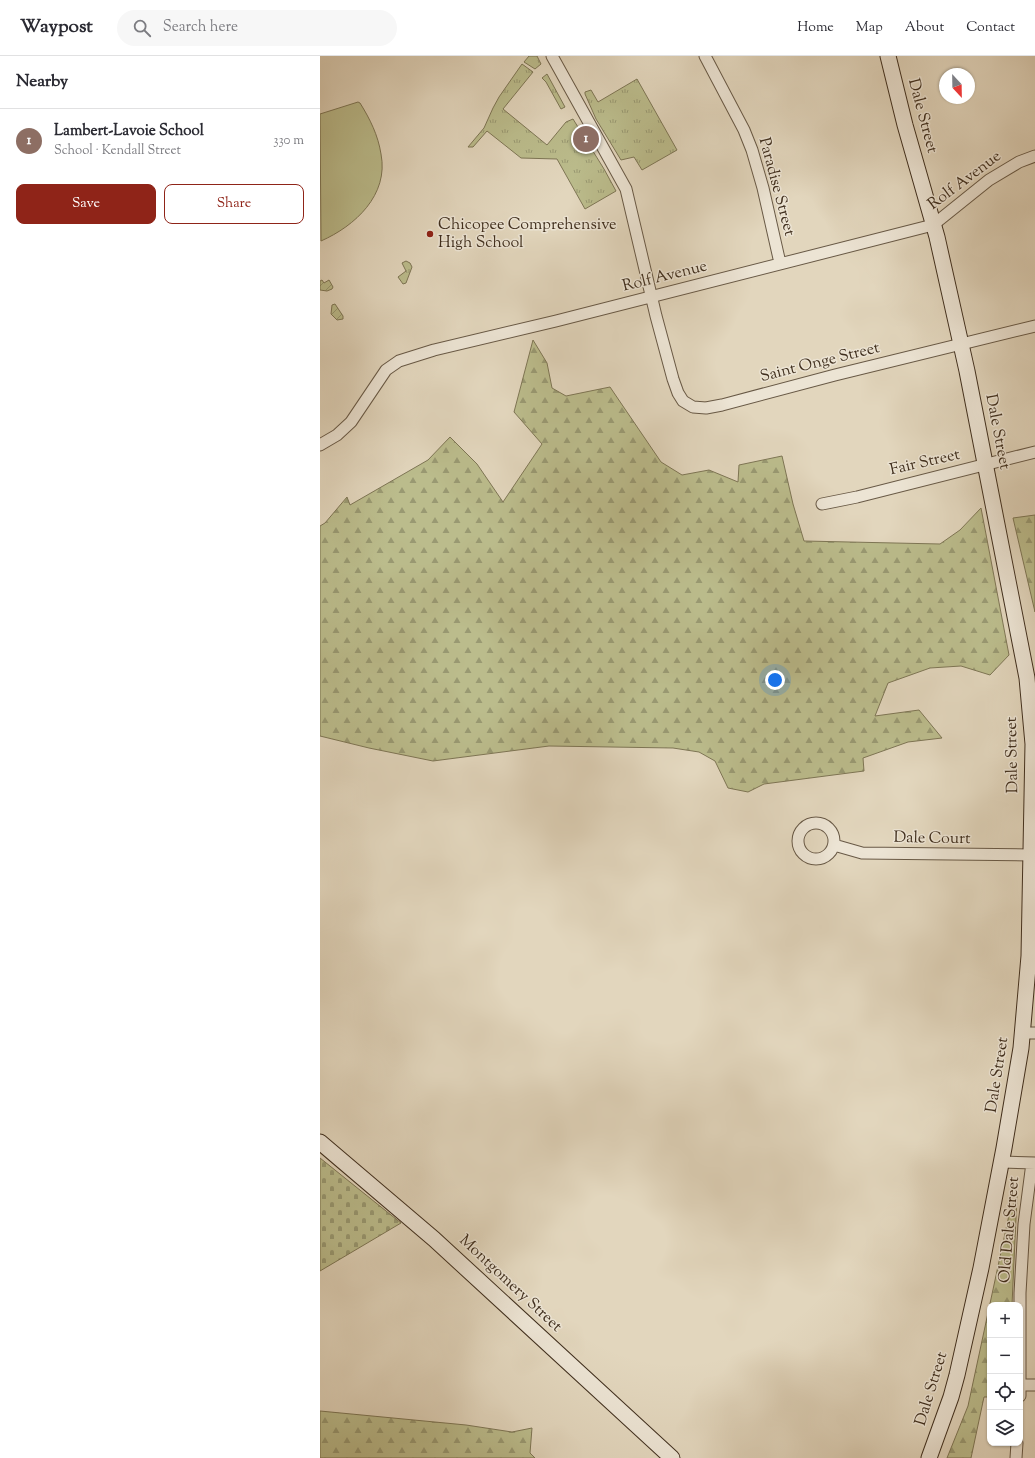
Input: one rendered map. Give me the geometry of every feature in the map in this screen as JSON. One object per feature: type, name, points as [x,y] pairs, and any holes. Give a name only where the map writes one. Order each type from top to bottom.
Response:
[{"type":"street","points":[[552,56],[626,189],[638,233],[651,297]]},
{"type":"street","name":"Paradise Street","points":[[705,56],[732,107],[752,150],[780,263]]},
{"type":"street","name":"Dale Street","points":[[888,56],[933,225],[961,344],[1027,678],[1033,747],[1031,855],[1033,902],[1030,956],[1029,1033],[981,1268],[957,1375],[951,1397],[929,1458]]},
{"type":"street","name":"Rolf Avenue","points":[[320,445],[337,435],[351,422],[386,370],[399,361],[434,350],[651,297],[933,225],[989,180],[1019,162],[1035,156]]},
{"type":"street","name":"Saint Onge Street","points":[[651,297],[673,379],[680,397],[687,404],[699,408],[722,405],[835,375],[1035,326]]},
{"type":"street","name":"Fair Street","points":[[822,504],[1035,452]]},
{"type":"street","name":"Dale Court","points":[[834,845],[862,853],[1031,855]]},
{"type":"street","name":"Montgomery Street","points":[[320,1142],[434,1239],[672,1458]]},
{"type":"street","points":[[1002,1162],[1034,1163]]},
{"type":"street","name":"Old Dale Street","points":[[1021,1374],[1020,1292],[1024,1224],[1034,1163]]},
{"type":"street","points":[[1023,1385],[1035,1385]]},
{"type":"street","points":[[1016,1458],[1017,1446]]},
{"type":"green space","points":[[529,56],[537,56],[541,64],[535,69],[524,62]]},
{"type":"green space","points":[[522,64],[533,72],[503,109],[547,145],[566,122],[573,119],[616,191],[585,209],[557,159],[521,158],[487,131],[473,147],[468,147],[484,128],[499,97]]},
{"type":"green space","points":[[547,74],[565,107],[561,109],[546,82],[542,78]]},
{"type":"green space","points":[[637,79],[677,150],[642,170],[634,157],[621,160],[596,119],[585,94],[585,92],[591,90],[598,102]]},
{"type":"green space","points":[[358,102],[367,115],[378,140],[382,169],[380,183],[367,207],[357,218],[334,235],[321,241],[320,114]]},
{"type":"green space","points":[[406,261],[410,263],[412,267],[406,283],[403,284],[398,277],[406,271],[402,263]]},
{"type":"green space","points":[[322,280],[324,283],[329,280],[333,287],[332,289],[327,291],[320,290],[320,281]]},
{"type":"green space","points":[[335,304],[343,316],[343,319],[337,320],[331,314],[332,305]]},
{"type":"green space","points":[[533,340],[547,363],[552,388],[566,396],[610,387],[661,462],[682,475],[709,470],[738,482],[739,465],[782,456],[793,504],[804,541],[940,544],[960,530],[981,508],[1009,655],[990,675],[961,666],[930,668],[888,683],[875,716],[919,710],[942,738],[908,742],[863,758],[864,771],[764,784],[748,792],[728,788],[715,761],[699,752],[673,748],[549,746],[433,761],[320,736],[320,526],[325,523],[347,497],[350,505],[428,460],[450,437],[477,464],[503,502],[542,444],[514,412]]},
{"type":"green space","points":[[1035,515],[1035,612],[1013,518]]},
{"type":"green space","points":[[320,1158],[401,1223],[320,1271]]},
{"type":"green space","points":[[1017,1196],[1012,1302],[990,1302],[1009,1215]]},
{"type":"green space","points":[[987,1317],[987,1397],[984,1397],[971,1458],[947,1458],[968,1406]]},
{"type":"green space","points":[[320,1411],[466,1425],[512,1432],[532,1428],[530,1453],[535,1458],[320,1458]]},
{"type":"place","name":"Lambert-Lavoie School","points":[[586,139]]},
{"type":"place","name":"Chicopee Comprehensive High School","points":[[430,234]]}]
